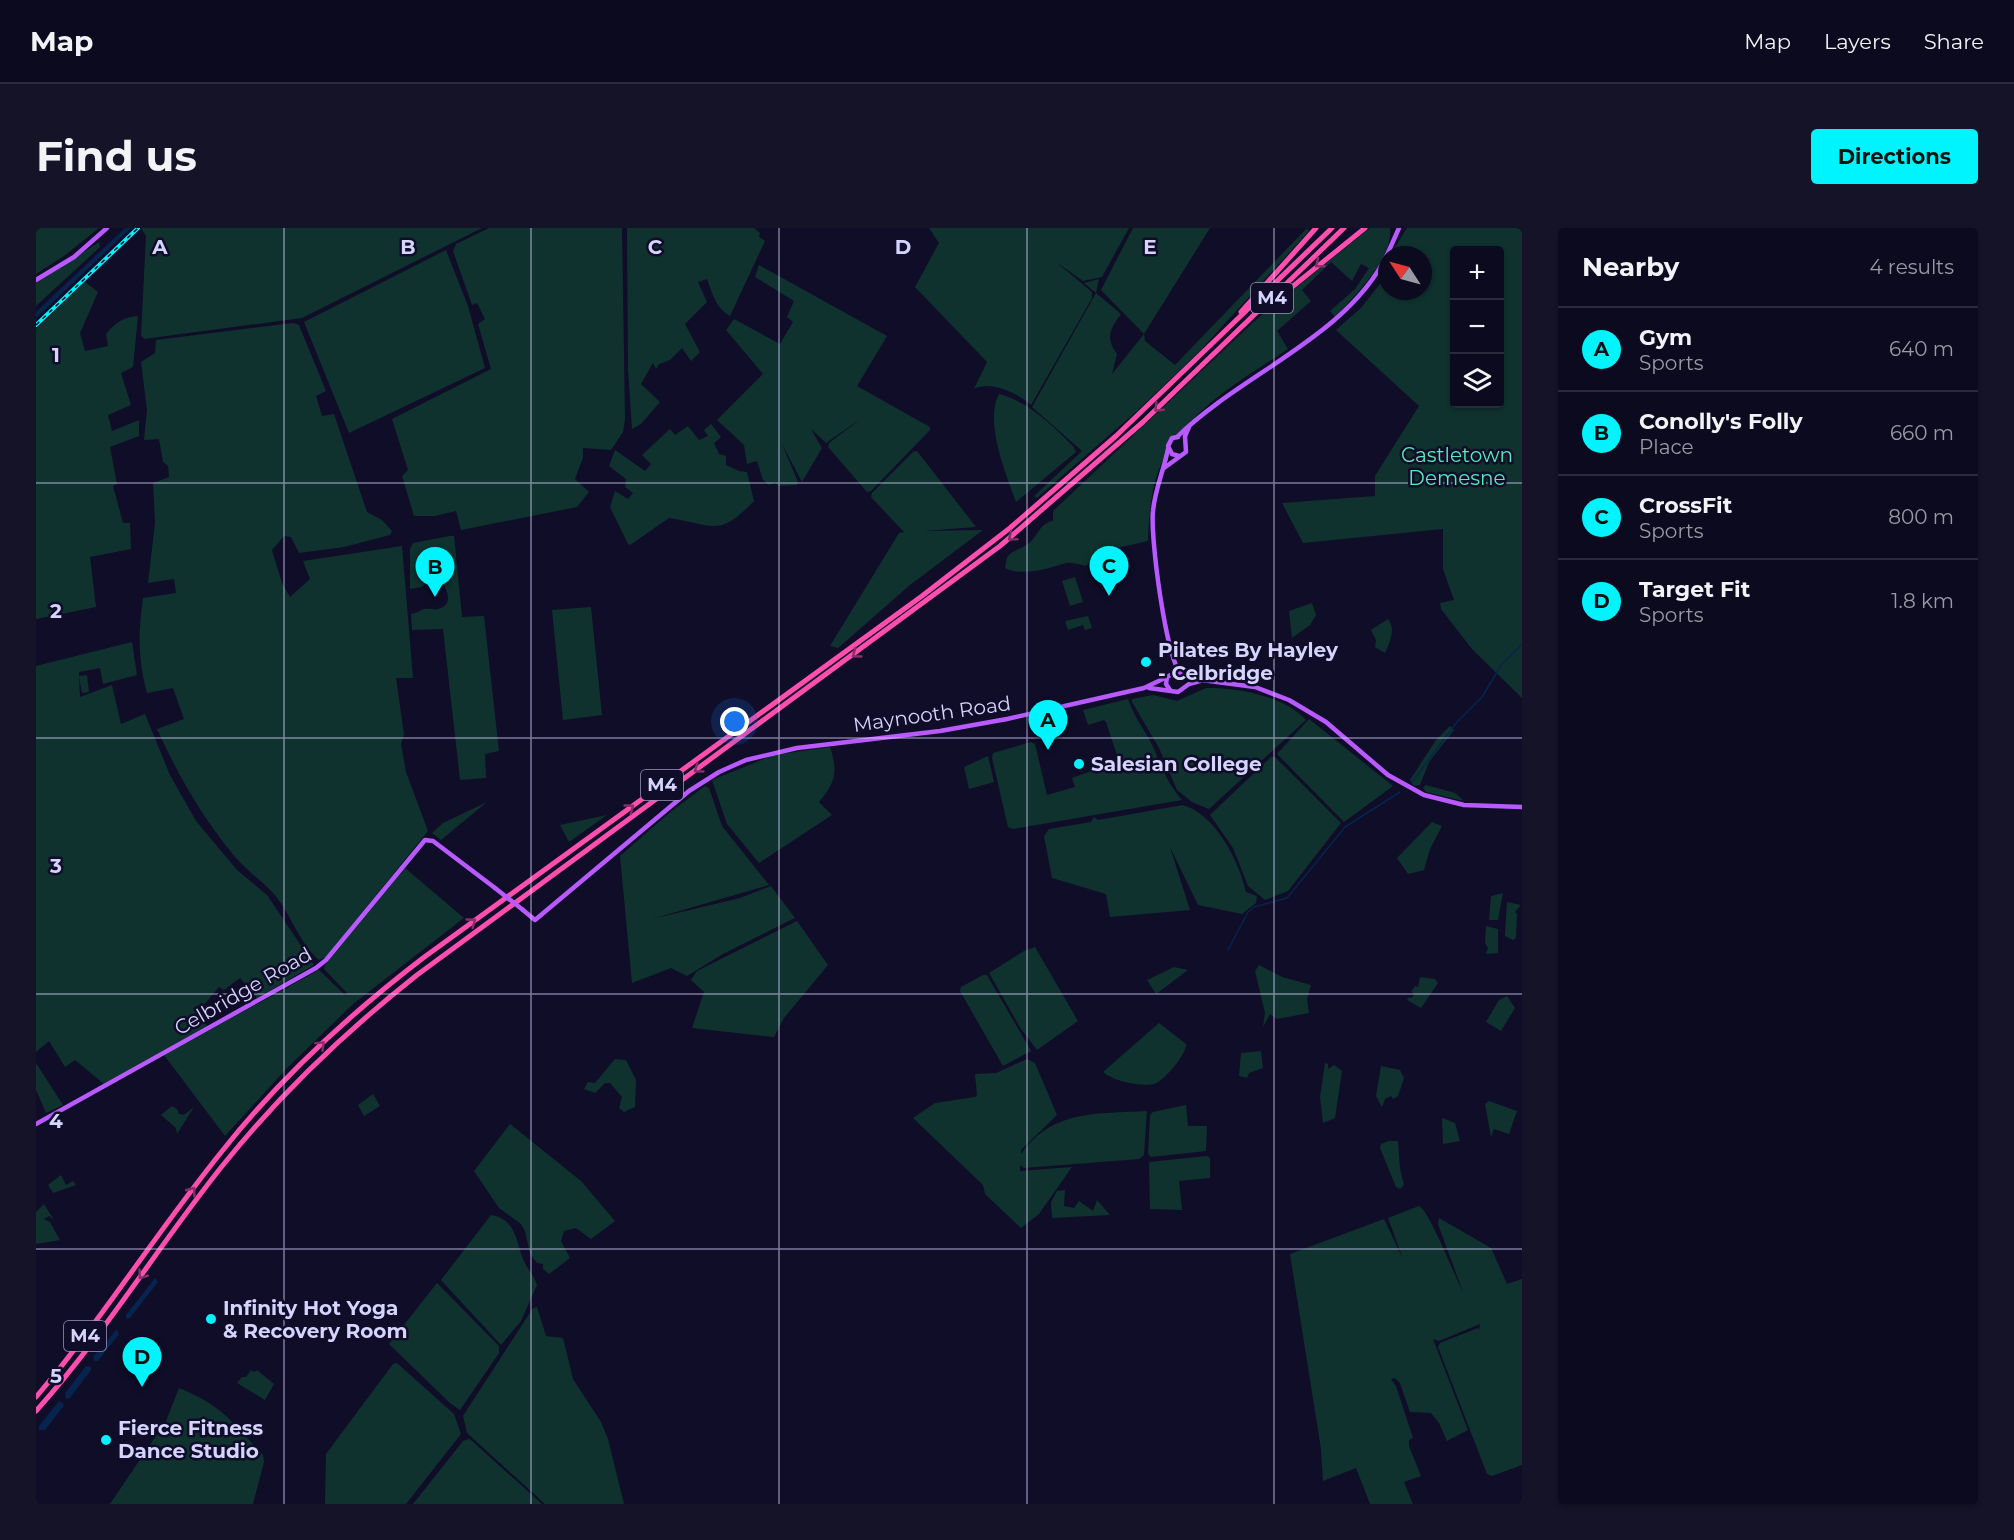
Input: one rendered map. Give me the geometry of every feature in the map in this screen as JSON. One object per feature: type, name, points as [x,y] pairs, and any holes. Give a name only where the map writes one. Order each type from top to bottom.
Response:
[{"type":"highway","points":[[1195,361],[1316,228]]},
{"type":"highway","name":"M4","points":[[36,1397],[210,1166],[246,1122],[346,1020],[423,957],[968,561],[1065,482],[1195,361],[1332,228]]},
{"type":"highway","name":"M4","points":[[36,1411],[119,1307],[199,1196],[246,1137],[312,1066],[361,1021],[417,975],[547,878],[966,573],[1070,488],[1200,368],[1344,228]]},
{"type":"highway","points":[[1200,368],[1269,305],[1365,228]]},
{"type":"highway","points":[[36,1392],[63,1362],[131,1273]]},
{"type":"highway","points":[[36,1417],[119,1307]]},
{"type":"main road","points":[[36,280],[74,256],[107,228]]},
{"type":"main road","points":[[1390,246],[1397,228]]},
{"type":"main road","points":[[1214,681],[1192,683],[1178,692],[1170,690],[1166,684],[1171,654],[1152,531],[1154,502],[1170,441],[1224,396],[1344,313],[1369,286],[1378,270]]},
{"type":"main road","points":[[1160,475],[1168,463],[1186,452],[1186,433],[1192,422]]},
{"type":"main road","points":[[1177,437],[1187,444]]},
{"type":"main road","points":[[1168,449],[1172,454],[1179,456]]},
{"type":"main road","points":[[1171,654],[1182,675],[1184,687]]},
{"type":"main road","points":[[1168,676],[1182,675],[1255,687],[1289,700],[1326,722],[1401,783],[1424,795],[1464,805],[1522,807]]},
{"type":"main road","name":"Maynooth Road","points":[[495,888],[535,920],[676,801],[713,775],[764,755],[997,721],[1144,688],[1168,676]]},
{"type":"main road","name":"Maynooth Road","points":[[1144,688],[1170,690]]},
{"type":"main road","name":"Celbridge Road","points":[[36,1124],[319,966],[423,841],[427,839],[495,888]]},
{"type":"green space","points":[[36,228],[99,228],[64,256],[36,274]]},
{"type":"green space","points":[[141,228],[482,228],[302,318],[144,339],[141,335],[146,236]]},
{"type":"green space","points":[[489,228],[622,228],[625,419],[623,432],[611,450],[583,448],[583,458],[575,479],[589,492],[577,507],[461,530],[456,511],[435,516],[414,516],[402,476],[408,470],[392,419],[491,369],[478,324],[485,319],[477,303],[472,305],[453,251],[456,244]]},
{"type":"green space","points":[[627,228],[754,228],[760,233],[759,237],[765,241],[730,316],[718,304],[707,279],[698,282],[707,302],[685,324],[700,352],[691,361],[682,348],[670,360],[659,364],[656,369],[653,363],[641,384],[660,402],[641,424],[632,429],[628,369]]},
{"type":"green space","points":[[929,228],[1129,228],[1102,277],[1083,281],[1056,262],[1092,292],[1092,298],[1031,405],[1012,393],[996,387],[974,389],[987,362],[915,287],[939,243]]},
{"type":"green space","points":[[1133,228],[1210,228],[1144,334],[1101,290]]},
{"type":"green space","points":[[1307,228],[1309,231],[1199,352],[1137,411],[1037,498],[1034,496],[1082,451],[1032,407],[1096,293],[1121,314],[1110,334],[1111,343],[1117,354],[1112,374],[1144,334],[1145,341],[1175,365]]},
{"type":"green space","points":[[1370,228],[1390,228],[1388,246],[1378,246],[1378,266],[1335,317],[1330,311],[1355,289],[1369,268],[1361,264],[1352,281],[1331,262],[1302,290],[1311,301],[1277,331],[1288,349],[1218,397],[1187,426],[1174,442],[1163,460],[1153,489],[1148,541],[1100,552],[1086,566],[1066,563],[1027,572],[1005,568],[1009,555],[1028,544],[1045,524],[1053,521],[1053,511],[1257,319]]},
{"type":"green space","name":"Castletown Demesne","points":[[1407,228],[1522,228],[1522,698],[1472,649],[1441,609],[1440,603],[1454,600],[1443,569],[1443,529],[1303,543],[1282,503],[1375,496],[1375,476],[1419,406],[1336,330],[1361,308],[1378,286],[1378,300],[1432,300],[1432,246],[1396,246]]},
{"type":"green space","points":[[99,242],[100,247],[36,306],[36,283]]},
{"type":"green space","points":[[446,250],[468,306],[485,368],[349,433],[304,322]]},
{"type":"green space","points":[[759,265],[887,336],[857,386],[930,427],[930,430],[871,491],[867,492],[828,447],[829,443],[862,418],[826,443],[811,429],[822,448],[802,482],[782,444],[798,482],[797,485],[778,486],[776,482],[769,485],[763,480],[757,461],[747,464],[744,445],[717,420],[763,374],[726,330],[734,319],[780,344],[793,322],[787,317],[794,301],[755,277]]},
{"type":"green space","points":[[1099,279],[1096,293],[1084,283]]},
{"type":"green space","points":[[85,282],[98,292],[80,333],[85,351],[108,346],[106,334],[113,327],[124,319],[138,316],[133,367],[121,373],[131,405],[108,415],[112,431],[139,420],[139,436],[110,447],[117,484],[113,486],[123,523],[130,523],[131,549],[90,557],[96,607],[36,619],[36,329]]},
{"type":"green space","points":[[293,323],[299,325],[326,391],[316,396],[322,416],[334,414],[367,512],[382,520],[392,531],[390,535],[344,547],[299,553],[291,537],[284,536],[272,550],[282,583],[290,597],[310,579],[303,561],[402,546],[413,678],[396,678],[404,734],[401,744],[406,772],[428,831],[326,957],[319,960],[307,947],[278,899],[224,843],[183,780],[157,729],[184,719],[173,688],[147,693],[140,646],[143,598],[176,593],[174,579],[148,583],[155,523],[153,483],[169,477],[168,466],[163,462],[159,439],[144,440],[147,410],[141,362],[155,353],[156,340]]},
{"type":"green space","points":[[999,394],[1030,408],[1057,430],[1076,452],[1016,502],[1002,463],[995,433],[995,406]]},
{"type":"green space","points":[[711,424],[721,437],[714,443],[719,454],[726,456],[726,465],[747,472],[754,501],[742,513],[723,524],[715,526],[669,518],[630,545],[628,544],[610,507],[615,491],[628,499],[633,493],[625,487],[626,479],[609,466],[615,450],[645,471],[651,464],[642,455],[670,429],[675,435],[688,426],[699,440],[708,436],[704,430]]},
{"type":"green space","points":[[917,451],[976,527],[924,531],[983,530],[910,585],[838,648],[830,646],[899,533],[904,532],[871,497],[872,493],[913,452]]},
{"type":"green space","points":[[454,536],[462,617],[484,616],[499,751],[485,754],[486,778],[460,780],[443,629],[412,630],[411,614],[424,609],[443,607],[448,596],[439,579],[433,578],[422,587],[410,589],[410,549],[413,543]]},
{"type":"green space","points":[[1075,577],[1083,602],[1070,606],[1062,581]]},
{"type":"green space","points":[[1312,603],[1316,615],[1310,625],[1292,638],[1289,611]]},
{"type":"green space","points":[[591,607],[602,715],[563,720],[552,610]]},
{"type":"green space","points":[[1088,616],[1092,628],[1085,630],[1083,625],[1068,630],[1065,621]]},
{"type":"green space","points":[[1388,619],[1392,631],[1385,653],[1375,647],[1376,640],[1371,630]]},
{"type":"green space","points":[[132,642],[137,675],[103,684],[100,668],[79,672],[79,676],[87,675],[89,692],[82,693],[79,677],[80,697],[112,685],[121,724],[145,714],[170,775],[196,821],[237,870],[267,895],[314,965],[257,998],[240,978],[224,990],[219,987],[197,1013],[207,1026],[104,1084],[75,1060],[65,1067],[49,1041],[36,1052],[36,666]]},
{"type":"green space","points":[[1206,688],[1245,691],[1273,699],[1297,712],[1306,720],[1209,809],[1192,802],[1177,790],[1159,748],[1132,702],[1132,699],[1153,695],[1177,701]]},
{"type":"green space","name":"Salesian College","points":[[1128,699],[1166,777],[1182,800],[1013,829],[1008,827],[992,758],[993,753],[1031,742],[1035,744],[1047,795],[1075,787],[1072,778],[1119,761],[1106,722],[1104,720],[1088,725],[1083,710]]},
{"type":"green space","points":[[1309,719],[1393,786],[1344,822],[1277,754]]},
{"type":"green space","points":[[1450,726],[1454,730],[1429,762],[1420,785],[1414,786],[1410,780],[1436,740]]},
{"type":"green space","points":[[830,747],[835,770],[834,776],[819,802],[832,815],[759,863],[727,824],[712,780],[774,755]]},
{"type":"green space","points":[[988,756],[994,782],[969,789],[964,767]]},
{"type":"green space","points":[[1271,757],[1275,757],[1341,823],[1288,891],[1265,900],[1248,886],[1233,848],[1210,815]]},
{"type":"green space","points":[[1426,785],[1455,793],[1464,801],[1426,792],[1423,788]]},
{"type":"green space","points":[[705,786],[709,788],[722,826],[769,885],[652,919],[740,898],[771,886],[795,918],[723,954],[687,976],[671,968],[632,983],[620,856],[668,814]]},
{"type":"green space","points":[[487,802],[441,840],[432,833],[443,823]]},
{"type":"green space","points":[[1183,805],[1206,818],[1216,829],[1232,853],[1246,892],[1257,896],[1256,903],[1242,914],[1198,905],[1170,847],[1190,910],[1110,917],[1106,894],[1052,878],[1044,836],[1049,829],[1091,822],[1094,817],[1098,820]]},
{"type":"green space","points":[[607,815],[569,842],[560,825]]},
{"type":"green space","points":[[1432,822],[1442,826],[1430,849],[1424,870],[1408,874],[1397,858]]},
{"type":"green space","points":[[405,868],[464,918],[353,1004],[286,1069],[225,1136],[164,1055],[319,970],[345,995],[347,993],[324,969],[325,965]]},
{"type":"green space","points":[[1503,893],[1498,920],[1489,920],[1491,896]]},
{"type":"green space","points":[[1507,902],[1521,905],[1515,912],[1517,914],[1516,938],[1513,940],[1505,936]]},
{"type":"green space","points":[[797,921],[828,965],[784,1018],[774,1037],[692,1028],[704,992],[691,980],[697,971]]},
{"type":"green space","points":[[1486,926],[1498,929],[1498,953],[1486,954],[1488,948],[1485,943]]},
{"type":"green space","points":[[1035,947],[1078,1021],[1037,1050],[1021,1029],[989,973],[1024,951]]},
{"type":"green space","points":[[1259,965],[1282,977],[1311,985],[1307,999],[1309,1013],[1277,1019],[1270,1014],[1263,1027],[1265,1013],[1255,971]]},
{"type":"green space","points":[[1174,967],[1188,970],[1156,994],[1147,980]]},
{"type":"green space","points":[[987,975],[1031,1051],[1003,1066],[960,991],[961,987]]},
{"type":"green space","points":[[1420,977],[1435,979],[1438,983],[1421,1008],[1407,1000],[1409,997],[1412,998],[1414,994],[1411,992],[1415,986],[1418,987]]},
{"type":"green space","points":[[1507,996],[1515,1008],[1501,1031],[1486,1022],[1499,1000]]},
{"type":"green space","points":[[1159,1023],[1186,1044],[1179,1061],[1163,1078],[1154,1084],[1142,1085],[1120,1081],[1103,1072]]},
{"type":"green space","points":[[1261,1051],[1263,1068],[1249,1073],[1247,1078],[1239,1076],[1241,1053]]},
{"type":"green space","points":[[615,1059],[626,1060],[636,1080],[635,1107],[624,1112],[619,1108],[622,1097],[610,1083],[605,1083],[595,1093],[584,1089],[588,1082],[595,1083]]},
{"type":"green space","points":[[1027,1059],[1035,1063],[1057,1115],[1021,1150],[1021,1154],[1034,1139],[1062,1121],[1094,1114],[1147,1111],[1144,1155],[1139,1159],[1024,1168],[1020,1165],[1020,1171],[1072,1167],[1039,1214],[1021,1228],[985,1194],[983,1185],[913,1118],[935,1103],[975,1097],[977,1095],[975,1074],[996,1073]]},
{"type":"green space","points":[[36,1063],[63,1105],[46,1113],[36,1090]]},
{"type":"green space","points":[[1325,1063],[1328,1064],[1328,1069],[1334,1065],[1342,1071],[1335,1118],[1323,1123],[1320,1097]]},
{"type":"green space","points":[[1381,1066],[1400,1070],[1404,1078],[1398,1096],[1385,1099],[1382,1107],[1376,1096]]},
{"type":"green space","points":[[373,1094],[380,1106],[364,1116],[358,1105]]},
{"type":"green space","points":[[1489,1101],[1517,1111],[1509,1134],[1494,1129],[1491,1137],[1485,1104]]},
{"type":"green space","points":[[1186,1105],[1188,1126],[1207,1126],[1206,1151],[1151,1157],[1148,1154],[1150,1115],[1153,1112]]},
{"type":"green space","points":[[172,1106],[179,1114],[184,1115],[194,1107],[177,1134],[176,1128],[161,1115]]},
{"type":"green space","points":[[1442,1118],[1455,1123],[1460,1141],[1443,1144]]},
{"type":"green space","points":[[510,1124],[581,1181],[615,1221],[591,1239],[576,1228],[564,1231],[561,1241],[570,1258],[549,1274],[543,1269],[543,1264],[537,1263],[530,1254],[525,1231],[521,1224],[499,1208],[474,1171]]},
{"type":"green space","points":[[1398,1141],[1400,1169],[1404,1185],[1400,1189],[1396,1187],[1380,1148],[1381,1144]]},
{"type":"green space","points":[[1207,1156],[1210,1158],[1210,1178],[1179,1181],[1182,1210],[1150,1209],[1149,1162]]},
{"type":"green space","points":[[61,1175],[66,1185],[73,1181],[76,1185],[53,1193],[48,1185]]},
{"type":"green space","points":[[1065,1190],[1064,1206],[1074,1208],[1079,1201],[1093,1211],[1097,1200],[1110,1215],[1052,1218],[1051,1202],[1057,1191]]},
{"type":"green space","points":[[44,1204],[54,1220],[49,1216],[44,1219],[50,1222],[60,1240],[36,1244],[36,1212]]},
{"type":"green space","points":[[1419,1206],[1429,1219],[1463,1292],[1438,1224],[1439,1218],[1491,1248],[1507,1284],[1522,1279],[1522,1465],[1492,1476],[1487,1474],[1438,1347],[1440,1343],[1478,1328],[1479,1330],[1480,1324],[1439,1341],[1433,1339],[1468,1430],[1447,1441],[1439,1423],[1431,1413],[1410,1412],[1400,1383],[1395,1378],[1391,1379],[1396,1386],[1413,1438],[1409,1440],[1409,1446],[1421,1476],[1404,1482],[1413,1504],[1370,1504],[1356,1468],[1323,1481],[1321,1449],[1290,1254],[1384,1219],[1403,1259],[1388,1218]]},
{"type":"green space","points":[[491,1215],[506,1221],[514,1232],[526,1266],[537,1285],[521,1321],[501,1345],[441,1280]]},
{"type":"green space","points":[[437,1283],[499,1346],[499,1353],[460,1410],[389,1344]]},
{"type":"green space","points":[[537,1307],[546,1336],[563,1338],[573,1379],[601,1422],[608,1439],[624,1504],[545,1504],[467,1433],[463,1416],[533,1308]]},
{"type":"green space","points":[[397,1363],[454,1414],[461,1434],[406,1504],[325,1504],[326,1454],[393,1364]]},
{"type":"green space","points":[[251,1370],[254,1372],[257,1370],[274,1384],[265,1400],[237,1383]]},
{"type":"green space","points":[[179,1388],[217,1408],[263,1455],[264,1462],[253,1504],[110,1504],[166,1421]]},
{"type":"green space","points":[[469,1439],[542,1504],[413,1504],[463,1441]]},
{"type":"water","points":[[125,228],[131,228],[36,318],[36,312]]},
{"type":"water","points":[[155,1278],[158,1282],[130,1318],[126,1319],[126,1315]]},
{"type":"water","points":[[117,1329],[119,1334],[98,1361],[94,1361],[93,1357]]},
{"type":"water","points":[[86,1366],[91,1367],[91,1370],[70,1398],[66,1399],[65,1393]]},
{"type":"water","points":[[59,1401],[64,1404],[63,1407],[45,1430],[39,1430],[39,1426]]},
{"type":"waterway","points":[[1412,782],[1457,722],[1482,697],[1502,664],[1522,644]]},
{"type":"waterway","points":[[1228,950],[1248,912],[1254,907],[1287,898],[1345,827],[1400,792]]},
{"type":"railway","points":[[36,325],[138,228]]},
{"type":"place","name":"CrossFit","points":[[1109,596]]},
{"type":"place","name":"Conolly's Folly","points":[[435,597]]},
{"type":"place","name":"Pilates By Hayley - Celbridge","points":[[1146,662]]},
{"type":"place","name":"Gym","points":[[1048,750]]},
{"type":"place","name":"Salesian College","points":[[1079,764]]},
{"type":"place","name":"Infinity Hot Yoga & Recovery Room","points":[[211,1319]]},
{"type":"place","name":"Target Fit","points":[[142,1387]]},
{"type":"place","name":"Fierce Fitness Dance Studio","points":[[106,1440]]}]
